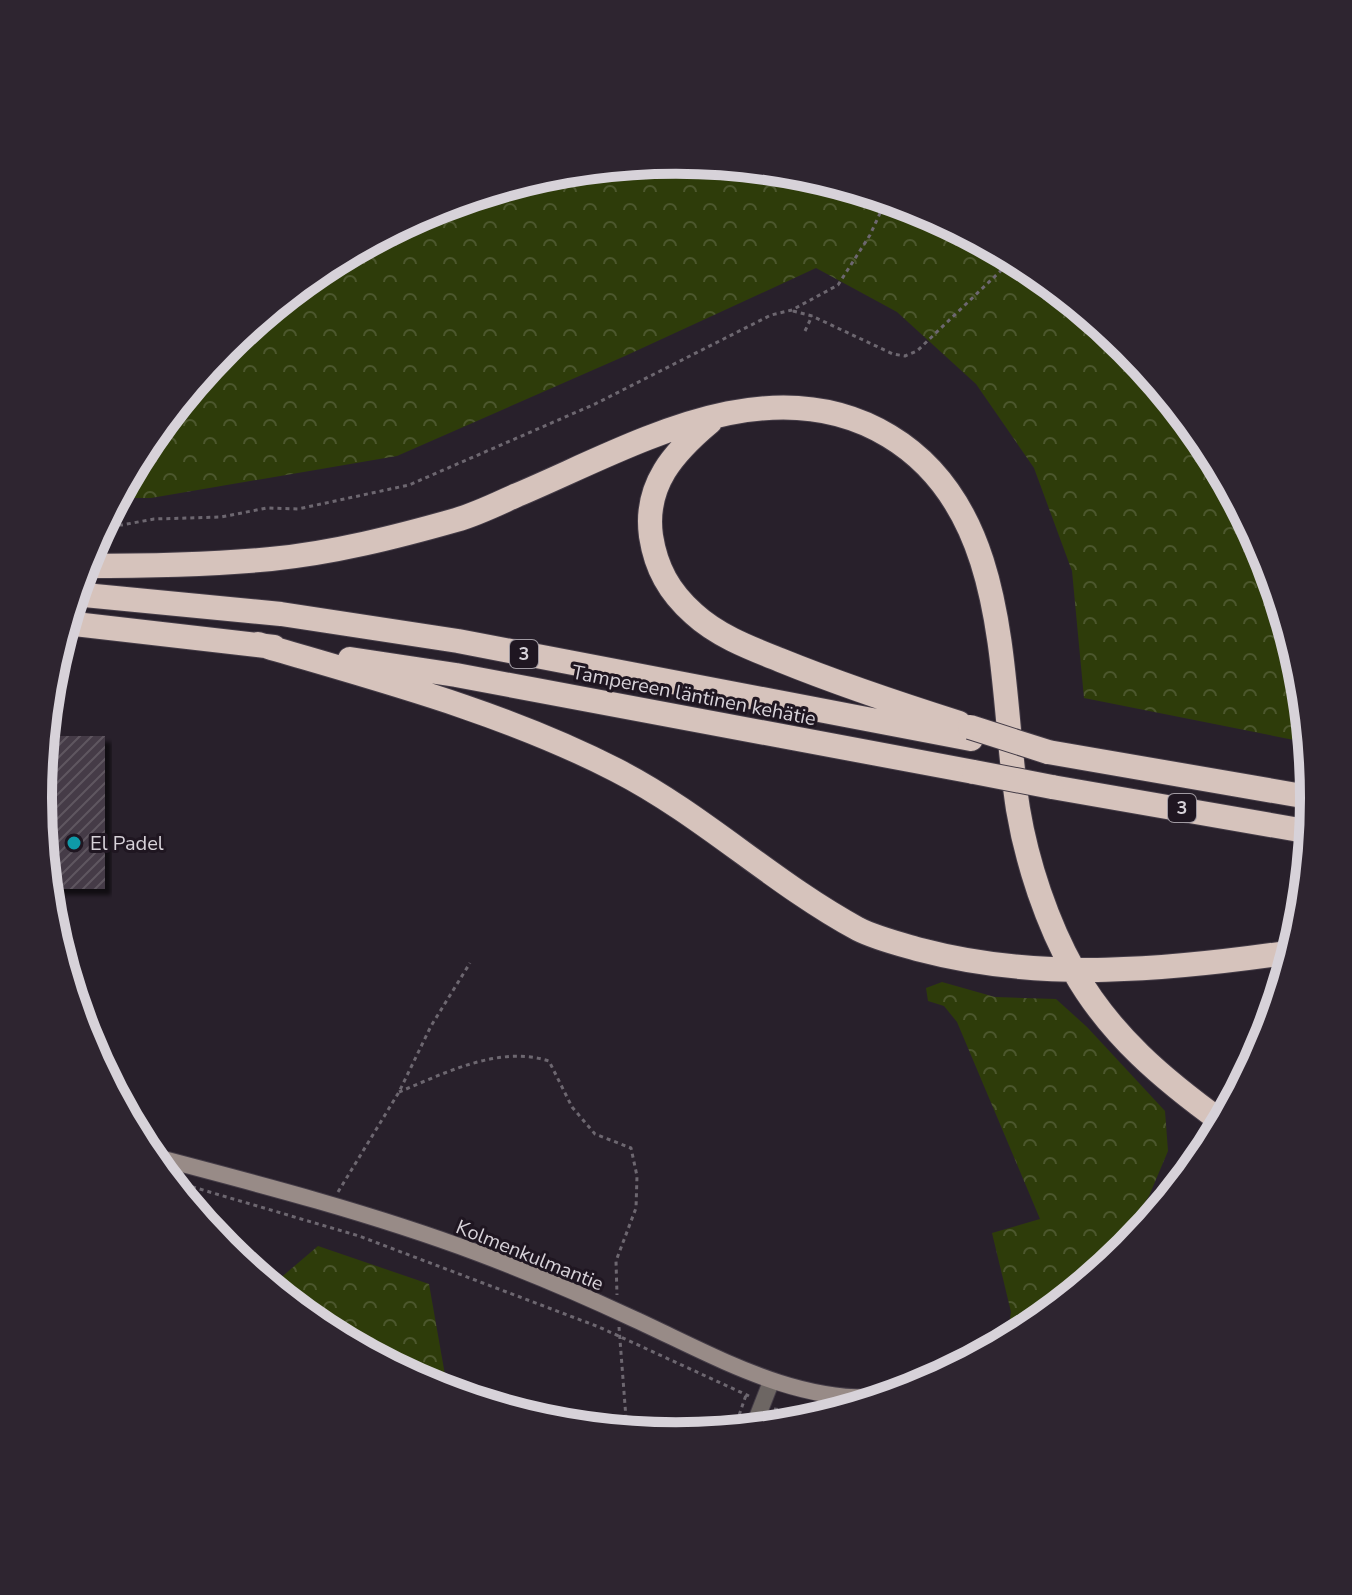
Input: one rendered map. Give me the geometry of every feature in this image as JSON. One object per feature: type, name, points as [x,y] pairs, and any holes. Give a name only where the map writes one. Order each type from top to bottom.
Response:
[{"type":"highway","points":[[97,566],[230,562],[341,548],[460,519],[671,430],[744,409],[792,407],[854,418],[893,438],[920,458],[958,505],[977,545],[994,611],[1018,813],[1030,863],[1048,914],[1074,971],[1132,1049],[1211,1117]]},
{"type":"highway","points":[[717,415],[683,445],[657,481],[650,526],[657,565],[665,582],[694,615],[749,647],[971,733]]},
{"type":"highway","name":"Tampereen läntinen kehätie","points":[[86,595],[281,614],[444,639],[971,733],[1048,752],[1300,796]]},
{"type":"highway","name":"Tampereen läntinen kehätie","points":[[77,624],[258,644],[456,675],[1052,787],[1299,830]]},
{"type":"highway","points":[[258,644],[445,700],[563,744],[652,789],[815,903],[861,930],[888,941],[966,961],[1074,971],[1235,960],[1280,954]]},
{"type":"street","name":"Kolmenkulmantie","points":[[169,1161],[331,1204],[474,1252],[617,1311],[771,1382],[850,1396]]},
{"type":"street","points":[[758,1416],[771,1382]]},
{"type":"path","points":[[115,524],[154,519],[221,517],[267,508],[298,509],[409,485],[595,404],[771,315],[792,310],[838,285],[870,235],[882,209]]},
{"type":"path","points":[[792,310],[812,316],[893,354],[905,356],[917,351],[1004,267]]},
{"type":"path","points":[[805,331],[812,316]]},
{"type":"path","points":[[331,1204],[399,1092],[431,1026],[470,963]]},
{"type":"path","points":[[399,1092],[451,1071],[489,1060],[528,1054],[549,1061],[572,1107],[595,1134],[631,1148],[637,1176],[636,1208],[616,1261],[626,1419]]},
{"type":"path","points":[[188,1186],[359,1236],[619,1336],[786,1412]]},
{"type":"path","points":[[738,1418],[746,1395]]},
{"type":"green space","points":[[635,175],[717,175],[798,185],[915,221],[988,257],[1056,302],[1117,356],[1145,386],[1195,451],[1236,522],[1253,559],[1279,636],[1297,741],[1084,698],[1072,571],[1034,468],[976,384],[897,312],[816,268],[397,456],[151,498],[129,498],[181,418],[235,356],[296,302],[364,257],[400,238],[437,221],[514,195],[595,179]]},
{"type":"green space","points":[[942,982],[995,997],[1056,999],[1087,1027],[1165,1111],[1168,1151],[1149,1196],[1130,1225],[1056,1293],[1009,1325],[1011,1312],[992,1233],[1040,1219],[957,1022],[944,1006],[928,1001],[926,988]]},
{"type":"green space","points":[[318,1246],[429,1284],[445,1377],[364,1338],[279,1279]]},
{"type":"building","name":"El Padel","points":[[55,736],[105,736],[105,889],[59,889],[52,798]]},
{"type":"place","name":"El Padel","points":[[74,843]]}]
